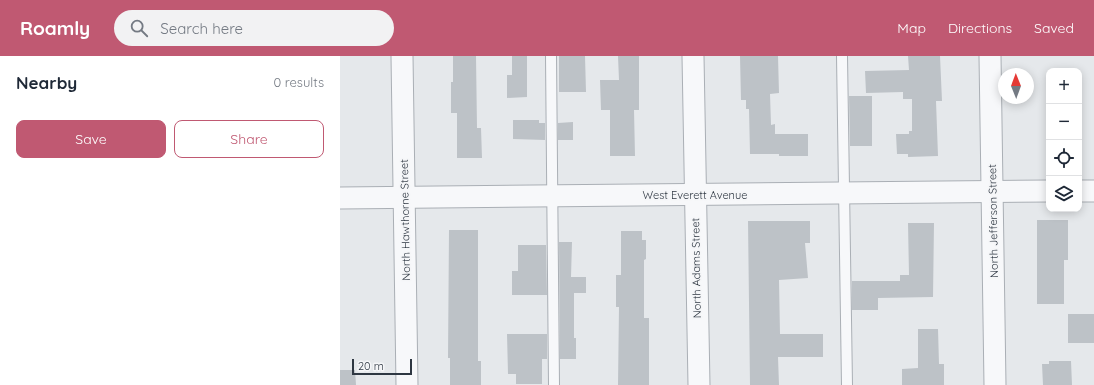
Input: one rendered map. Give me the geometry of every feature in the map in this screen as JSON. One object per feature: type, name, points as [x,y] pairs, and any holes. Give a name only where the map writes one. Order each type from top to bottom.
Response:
[{"type":"street","name":"North Hawthorne Street","points":[[402,56],[407,385]]},
{"type":"street","name":"North Adams Street","points":[[693,56],[699,385]]},
{"type":"street","name":"North Jefferson Street","points":[[990,56],[995,385]]},
{"type":"street","name":"West Everett Avenue","points":[[340,198],[1046,191]]},
{"type":"street","points":[[1082,191],[1094,191]]},
{"type":"lane","points":[[551,56],[554,385]]},
{"type":"lane","points":[[842,56],[847,385]]},
{"type":"building","points":[[453,56],[476,56],[477,128],[481,128],[482,158],[457,158],[457,113],[451,113]]},
{"type":"building","points":[[512,56],[527,56],[527,97],[507,98],[507,75],[512,75]]},
{"type":"building","points":[[559,56],[585,56],[586,92],[559,92]]},
{"type":"building","points":[[618,56],[639,56],[639,110],[634,110],[635,156],[610,156],[610,110],[601,110],[600,80],[619,80]]},
{"type":"building","points":[[740,56],[778,56],[779,93],[770,94],[771,125],[775,124],[775,134],[808,134],[808,156],[750,154],[749,109],[746,109],[746,100],[741,100]]},
{"type":"building","points":[[908,56],[940,56],[942,101],[936,101],[938,156],[908,157],[908,154],[897,154],[896,134],[909,134],[909,131],[912,131],[912,99],[903,99],[903,92],[866,93],[865,71],[909,70]]},
{"type":"building","points":[[849,96],[872,96],[872,146],[850,146]]},
{"type":"building","points":[[513,120],[539,120],[539,123],[545,123],[545,140],[513,139]]},
{"type":"building","points":[[573,122],[573,140],[558,140],[558,123]]},
{"type":"building","points":[[1037,220],[1068,220],[1068,260],[1064,260],[1064,304],[1037,304]]},
{"type":"building","points":[[748,221],[810,221],[810,243],[805,243],[808,278],[779,280],[780,334],[823,334],[823,357],[778,357],[779,385],[750,385]]},
{"type":"building","points":[[908,223],[934,223],[933,297],[878,298],[878,310],[852,310],[852,281],[900,281],[900,275],[909,275]]},
{"type":"building","points":[[449,230],[478,230],[478,361],[481,361],[481,385],[450,385],[450,358],[448,358]]},
{"type":"building","points":[[621,231],[642,231],[642,240],[646,240],[646,259],[644,260],[644,318],[649,318],[649,385],[618,385],[619,307],[616,307],[616,275],[621,275]]},
{"type":"building","points":[[559,242],[572,242],[571,277],[586,277],[586,293],[574,293],[574,338],[576,338],[576,359],[560,359]]},
{"type":"building","points":[[518,245],[546,245],[547,295],[512,295],[512,271],[518,271]]},
{"type":"building","points":[[1068,314],[1094,314],[1094,343],[1068,343]]},
{"type":"building","points":[[918,329],[938,329],[939,364],[944,364],[944,385],[902,385],[902,369],[918,368]]},
{"type":"building","points":[[507,334],[547,334],[547,359],[542,359],[542,384],[516,384],[516,374],[508,374]]},
{"type":"building","points":[[1049,361],[1071,361],[1072,385],[1043,385],[1042,364],[1049,364]]},
{"type":"building","points":[[340,370],[355,370],[356,385],[340,385]]}]
